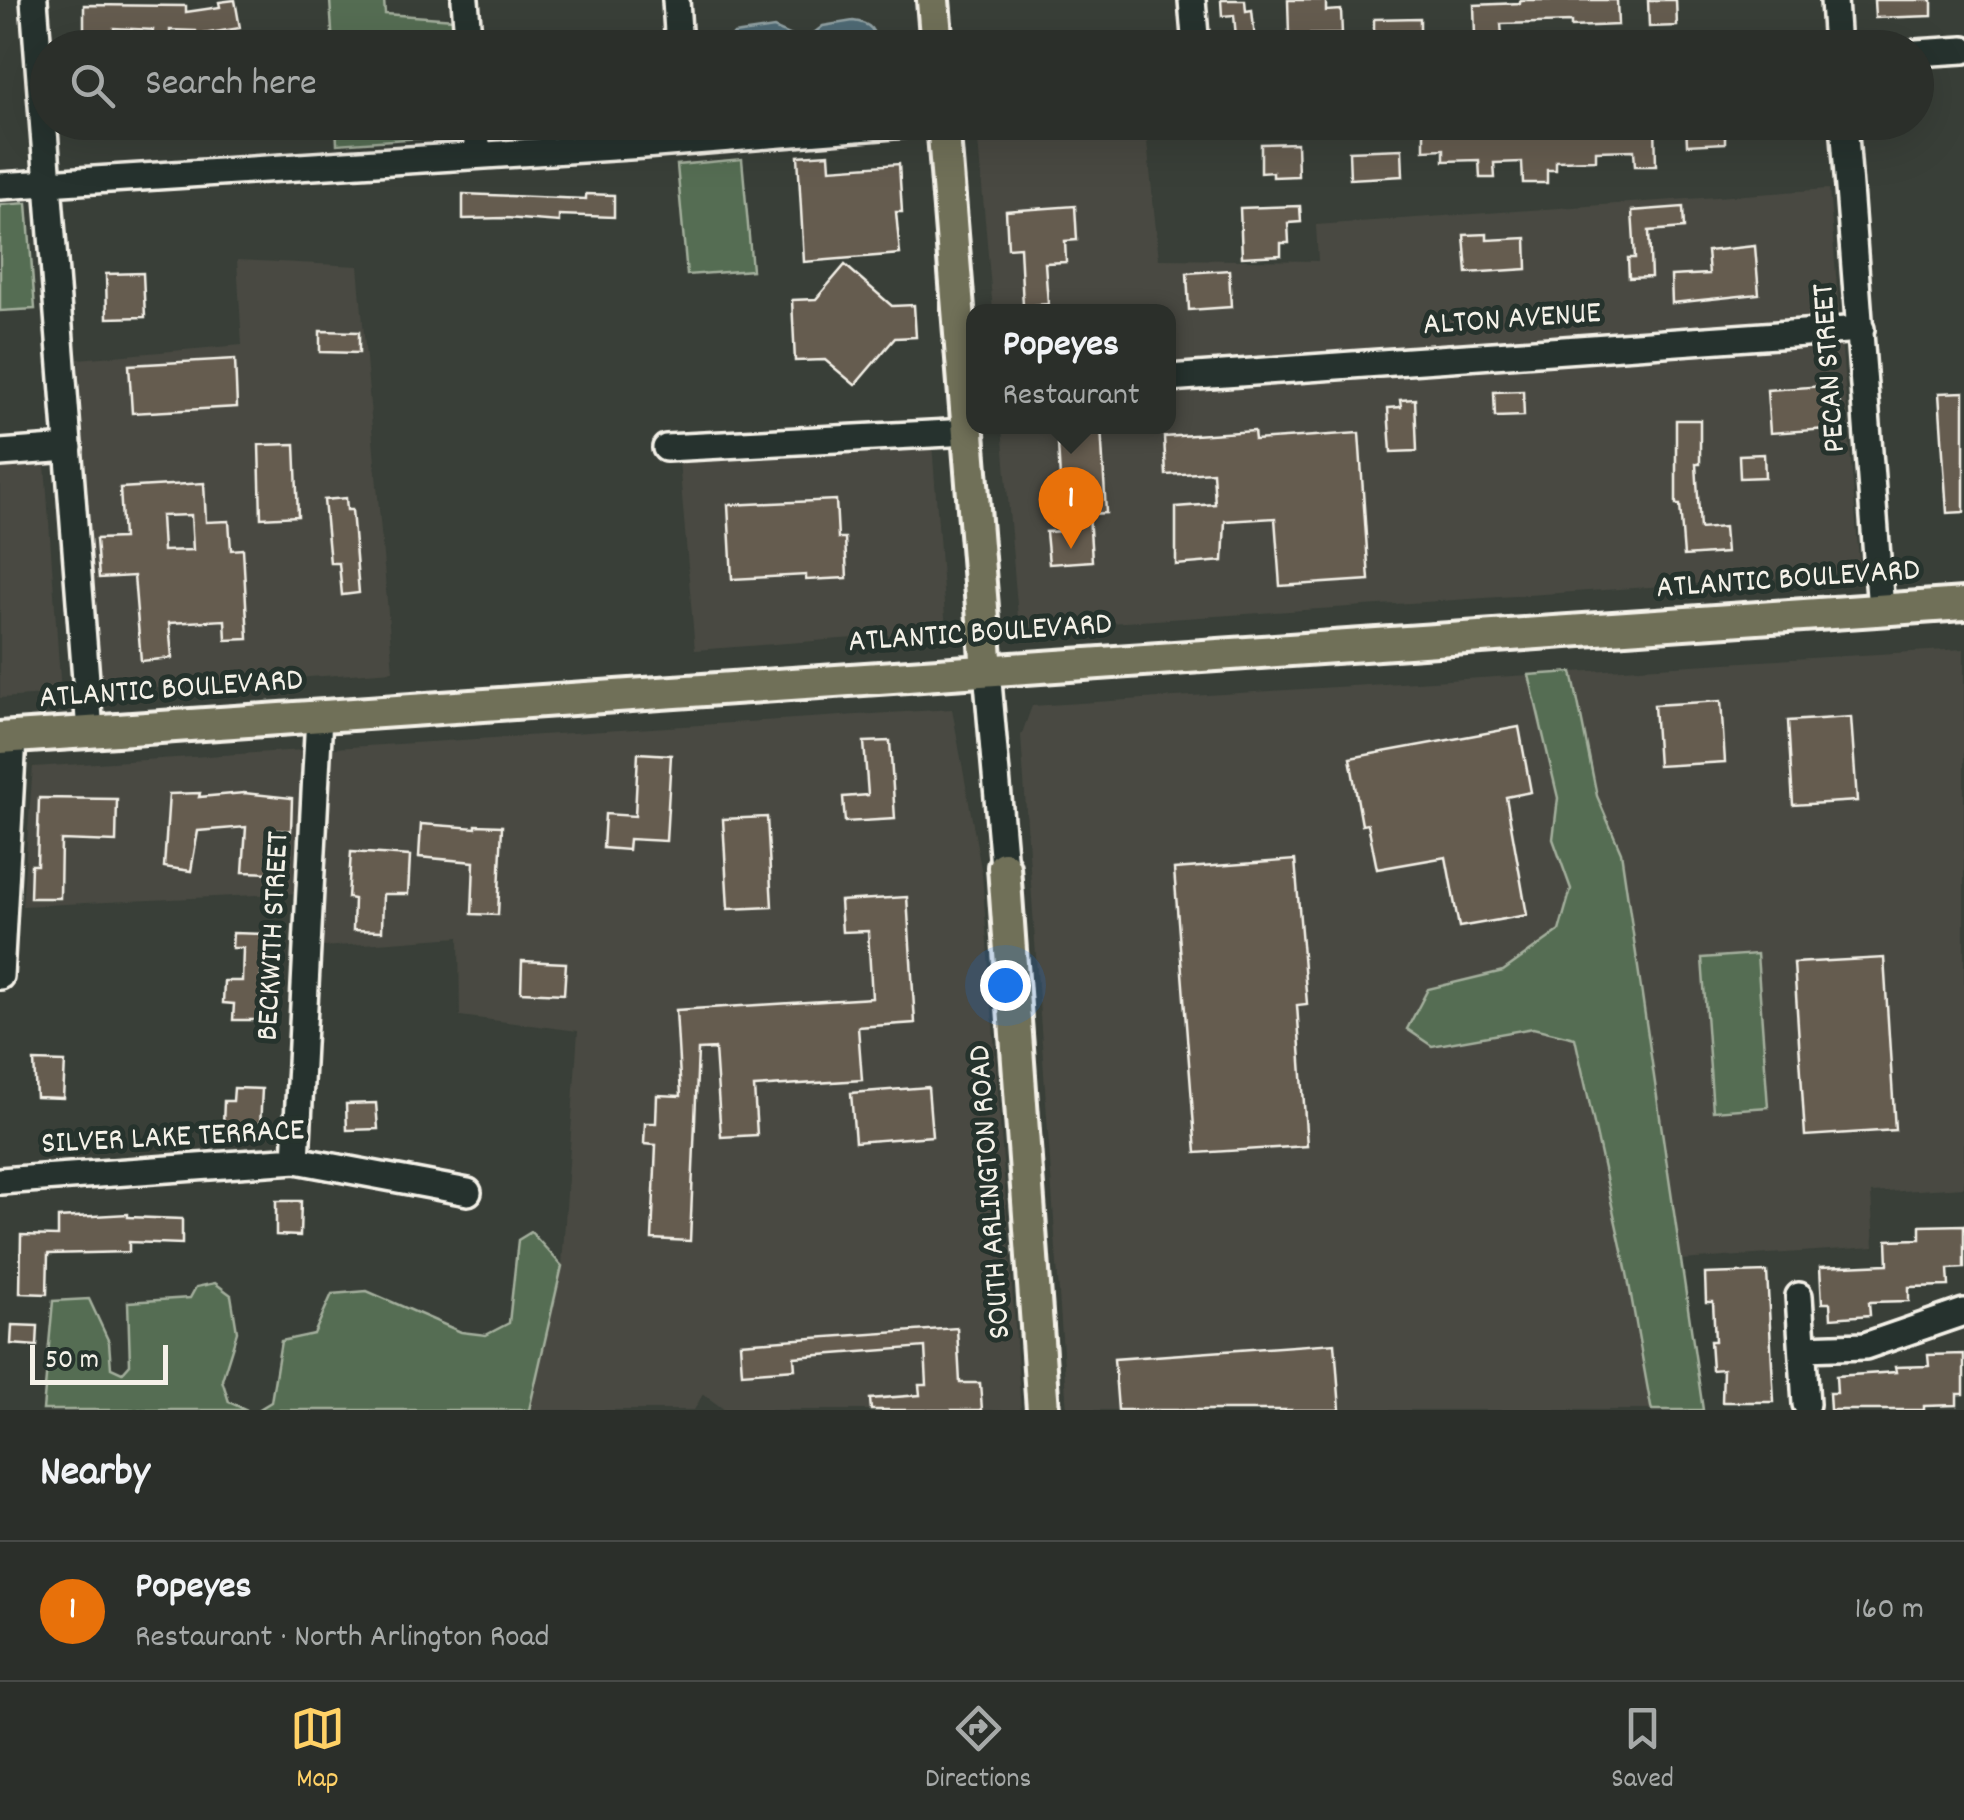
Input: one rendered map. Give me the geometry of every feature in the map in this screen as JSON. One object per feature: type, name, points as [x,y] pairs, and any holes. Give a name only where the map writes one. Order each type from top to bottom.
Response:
[{"type":"main road","points":[[933,0],[936,30]]},
{"type":"main road","points":[[945,140],[966,361]]},
{"type":"main road","points":[[969,434],[988,670]]},
{"type":"main road","name":"ATLANTIC BOULEVARD","points":[[6,738],[1964,604]]},
{"type":"main road","name":"SOUTH ARLINGTON ROAD","points":[[1004,867],[1044,1410]]},
{"type":"street","points":[[34,0],[36,30]]},
{"type":"street","points":[[465,0],[468,30]]},
{"type":"street","points":[[676,0],[678,30]]},
{"type":"street","points":[[1192,0],[1194,30]]},
{"type":"street","points":[[1834,0],[1836,30]]},
{"type":"street","points":[[1934,52],[1964,50]]},
{"type":"street","points":[[45,140],[90,732]]},
{"type":"street","points":[[477,140],[478,154]]},
{"type":"street","points":[[0,186],[478,154],[610,140]]},
{"type":"street","name":"PECAN STREET","points":[[1845,140],[1881,610]]},
{"type":"street","name":"ALTON AVENUE","points":[[1176,377],[1861,328]]},
{"type":"street","points":[[666,448],[966,432]]},
{"type":"street","points":[[0,453],[69,448]]},
{"type":"street","name":"SOUTH ARLINGTON ROAD","points":[[988,670],[1004,867]]},
{"type":"street","name":"BECKWITH STREET","points":[[296,1160],[319,716]]},
{"type":"street","points":[[0,976],[6,738]]},
{"type":"street","name":"SILVER LAKE TERRACE","points":[[0,1181],[296,1160],[468,1192]]},
{"type":"street","points":[[1799,1296],[1806,1404]]},
{"type":"street","points":[[1802,1348],[1865,1346],[1964,1312]]},
{"type":"shaded area","points":[[1147,140],[1159,259],[1318,261],[1316,225],[1829,189],[1860,573],[1019,629],[1003,434],[1176,434],[1176,304],[992,304],[978,141]]},
{"type":"shaded area","points":[[237,260],[358,266],[393,671],[102,692],[78,359],[242,345]]},
{"type":"shaded area","points":[[932,443],[946,631],[695,650],[679,460]]},
{"type":"shaded area","points":[[45,465],[61,694],[0,698],[0,468]]},
{"type":"shaded area","points":[[1964,649],[1964,1187],[1871,1193],[1874,1247],[1681,1260],[1621,852],[1597,796],[1572,672]]},
{"type":"shaded area","points":[[1529,675],[1558,798],[1553,839],[1571,889],[1559,931],[1503,971],[1428,989],[1433,1046],[1533,1028],[1575,1038],[1627,1273],[1652,1410],[1067,1410],[1021,736],[1032,706]]},
{"type":"shaded area","points":[[952,709],[982,874],[1021,1410],[725,1410],[703,1394],[694,1410],[529,1410],[562,1266],[578,1031],[460,1016],[459,937],[323,947],[322,892],[22,906],[33,767]]},
{"type":"green space","points":[[330,0],[384,0],[385,14],[454,19],[455,30],[332,30]]},
{"type":"green space","points":[[337,140],[393,140],[337,144]]},
{"type":"green space","points":[[742,159],[752,270],[687,275],[677,165]]},
{"type":"green space","points":[[27,203],[35,309],[0,311],[0,205]]},
{"type":"green space","points":[[1572,672],[1597,796],[1621,852],[1703,1410],[1652,1410],[1627,1273],[1575,1038],[1533,1028],[1432,1046],[1407,1029],[1428,989],[1503,971],[1559,931],[1571,889],[1553,839],[1558,798],[1529,675]]},
{"type":"green space","points":[[1757,954],[1768,1107],[1713,1111],[1702,958]]},
{"type":"green space","points":[[531,1232],[562,1266],[529,1410],[258,1410],[271,1402],[281,1341],[314,1334],[332,1294],[367,1291],[461,1332],[486,1335],[509,1323],[518,1240]]},
{"type":"green space","points":[[215,1283],[231,1295],[237,1332],[222,1380],[229,1402],[247,1410],[43,1410],[53,1301],[89,1299],[109,1342],[111,1368],[122,1373],[130,1364],[128,1302],[190,1298],[196,1287]]},
{"type":"water","points":[[853,21],[872,30],[818,30]]},
{"type":"building","points":[[235,0],[240,28],[84,30],[84,5],[186,6],[186,12],[220,7],[219,2]]},
{"type":"building","points":[[1221,0],[1245,0],[1246,11],[1252,10],[1254,30],[1235,30],[1234,15],[1222,16]]},
{"type":"building","points":[[1288,0],[1326,0],[1326,11],[1341,10],[1342,30],[1289,30]]},
{"type":"building","points":[[1617,0],[1618,25],[1501,24],[1502,30],[1475,30],[1474,5]]},
{"type":"building","points":[[1648,0],[1676,0],[1677,26],[1649,27]]},
{"type":"building","points":[[1874,0],[1932,0],[1932,16],[1875,18]]},
{"type":"building","points":[[1420,18],[1420,30],[1374,30],[1374,19]]},
{"type":"building","points":[[1424,140],[1655,140],[1656,166],[1635,166],[1634,150],[1596,151],[1596,160],[1556,161],[1556,170],[1547,170],[1547,183],[1523,183],[1522,162],[1494,163],[1495,178],[1480,178],[1479,160],[1444,161],[1444,149],[1424,150]]},
{"type":"building","points":[[1687,140],[1725,140],[1725,143],[1687,145]]},
{"type":"building","points":[[1297,143],[1298,176],[1273,177],[1273,172],[1261,173],[1261,144]]},
{"type":"building","points":[[1402,149],[1403,176],[1350,179],[1349,151]]},
{"type":"building","points":[[829,154],[830,169],[899,164],[902,212],[896,212],[900,254],[804,262],[798,156]]},
{"type":"building","points":[[463,194],[586,199],[586,194],[614,195],[614,217],[559,215],[559,222],[463,219]]},
{"type":"building","points":[[1075,206],[1077,240],[1065,241],[1066,262],[1045,263],[1048,304],[1023,304],[1020,247],[1008,248],[1006,211]]},
{"type":"building","points":[[1300,206],[1301,222],[1288,223],[1289,243],[1281,243],[1281,255],[1242,257],[1240,208]]},
{"type":"building","points":[[1683,207],[1684,228],[1649,231],[1651,277],[1629,278],[1628,258],[1635,258],[1632,211]]},
{"type":"building","points":[[1487,234],[1487,240],[1526,238],[1527,269],[1467,273],[1464,235]]},
{"type":"building","points":[[1755,246],[1759,294],[1672,303],[1671,276],[1709,274],[1707,251]]},
{"type":"building","points":[[845,265],[892,306],[914,305],[916,337],[895,338],[855,385],[825,360],[795,361],[792,300],[816,299]]},
{"type":"building","points":[[1229,270],[1231,307],[1189,310],[1187,273]]},
{"type":"building","points":[[143,273],[145,317],[107,318],[106,274]]},
{"type":"building","points":[[320,331],[359,332],[359,353],[320,352]]},
{"type":"building","points":[[235,359],[237,407],[132,413],[129,365]]},
{"type":"building","points":[[1838,385],[1842,428],[1770,433],[1767,390]]},
{"type":"building","points":[[1523,391],[1524,416],[1495,417],[1494,392]]},
{"type":"building","points":[[1964,392],[1964,512],[1947,513],[1939,393]]},
{"type":"building","points":[[1415,399],[1417,451],[1391,452],[1388,408],[1401,407],[1400,400]]},
{"type":"building","points":[[1676,420],[1700,420],[1700,464],[1696,464],[1700,529],[1724,527],[1726,553],[1684,556],[1680,505],[1676,505]]},
{"type":"building","points":[[1254,431],[1255,440],[1359,433],[1369,580],[1280,586],[1275,518],[1225,521],[1223,561],[1176,565],[1176,507],[1215,504],[1213,472],[1166,475],[1164,437]]},
{"type":"building","points":[[1057,434],[1101,434],[1106,513],[1089,514],[1092,561],[1049,564],[1046,532],[1063,531]]},
{"type":"building","points":[[295,444],[298,516],[261,518],[259,445]]},
{"type":"building","points":[[1764,454],[1765,477],[1740,478],[1739,455]]},
{"type":"building","points":[[204,483],[206,522],[229,521],[231,550],[243,549],[248,639],[226,640],[225,620],[169,623],[172,658],[141,661],[134,576],[99,578],[96,539],[123,538],[120,488]],"holes":[[[191,515],[193,550],[163,551],[161,516]]]},
{"type":"building","points":[[346,498],[347,510],[352,510],[359,593],[342,595],[339,563],[330,563],[324,500]]},
{"type":"building","points":[[836,500],[838,538],[845,538],[847,578],[806,580],[806,575],[732,579],[728,505]]},
{"type":"building","points":[[1721,701],[1725,762],[1658,766],[1654,705]]},
{"type":"building","points":[[1851,717],[1857,801],[1793,805],[1788,721]]},
{"type":"building","points":[[1519,727],[1531,792],[1506,797],[1527,915],[1459,927],[1446,857],[1377,869],[1368,824],[1362,825],[1350,758]]},
{"type":"building","points":[[890,741],[895,819],[845,822],[843,797],[868,795],[864,742]]},
{"type":"building","points":[[638,753],[671,755],[666,841],[629,839],[628,850],[603,848],[605,814],[635,816]]},
{"type":"building","points":[[200,793],[199,797],[244,793],[292,798],[291,831],[274,830],[271,873],[243,872],[246,827],[198,831],[191,871],[164,867],[169,794]]},
{"type":"building","points":[[39,798],[117,799],[116,842],[61,840],[60,898],[30,898],[31,865],[37,865]]},
{"type":"building","points":[[767,817],[772,907],[728,909],[723,819]]},
{"type":"building","points":[[421,824],[502,826],[498,915],[472,914],[474,862],[419,857]]},
{"type":"building","points":[[351,852],[410,856],[408,894],[383,894],[382,931],[353,930],[354,899],[348,898]]},
{"type":"building","points":[[1295,860],[1307,1004],[1297,1005],[1307,1146],[1196,1153],[1174,869]]},
{"type":"building","points":[[907,897],[915,1023],[858,1027],[862,1080],[754,1087],[757,1135],[721,1137],[715,1049],[698,1050],[690,1241],[652,1239],[656,1145],[644,1144],[645,1123],[656,1123],[657,1095],[681,1096],[676,1010],[872,998],[868,931],[842,932],[840,901]]},
{"type":"building","points":[[233,933],[264,934],[258,1020],[233,1020],[234,1004],[223,1003],[224,981],[242,981],[243,948],[232,948]]},
{"type":"building","points":[[1884,958],[1895,1130],[1805,1136],[1794,963]]},
{"type":"building","points":[[522,961],[566,963],[564,994],[521,992]]},
{"type":"building","points":[[34,1061],[65,1062],[63,1098],[36,1097]]},
{"type":"building","points":[[928,1087],[932,1136],[855,1142],[851,1093]]},
{"type":"building","points":[[234,1088],[262,1089],[260,1127],[223,1125],[224,1101],[233,1101]]},
{"type":"building","points":[[376,1103],[378,1129],[347,1130],[346,1104]]},
{"type":"building","points":[[276,1201],[301,1201],[300,1236],[276,1235]]},
{"type":"building","points":[[128,1214],[182,1219],[182,1244],[129,1242],[129,1252],[48,1254],[47,1294],[20,1293],[21,1235],[58,1236],[58,1218]]},
{"type":"building","points":[[1964,1225],[1964,1268],[1948,1269],[1949,1286],[1909,1287],[1909,1301],[1869,1302],[1870,1315],[1831,1318],[1830,1303],[1822,1303],[1820,1267],[1888,1264],[1887,1240],[1920,1239],[1920,1226]]},
{"type":"building","points":[[1767,1272],[1774,1402],[1722,1402],[1723,1369],[1712,1370],[1713,1302],[1706,1302],[1705,1274]]},
{"type":"building","points":[[12,1325],[38,1326],[37,1346],[11,1344]]},
{"type":"building","points":[[957,1328],[960,1383],[980,1383],[982,1410],[871,1410],[870,1399],[920,1395],[919,1385],[927,1385],[925,1347],[794,1357],[795,1369],[742,1373],[740,1343]]},
{"type":"building","points":[[1335,1343],[1340,1410],[1118,1410],[1114,1359]]},
{"type":"building","points":[[1964,1354],[1964,1394],[1957,1394],[1957,1405],[1924,1406],[1924,1410],[1830,1410],[1829,1393],[1837,1393],[1836,1376],[1896,1372],[1895,1367],[1929,1366],[1928,1355]]},
{"type":"place","name":"Popeyes","points":[[1071,549]]}]
